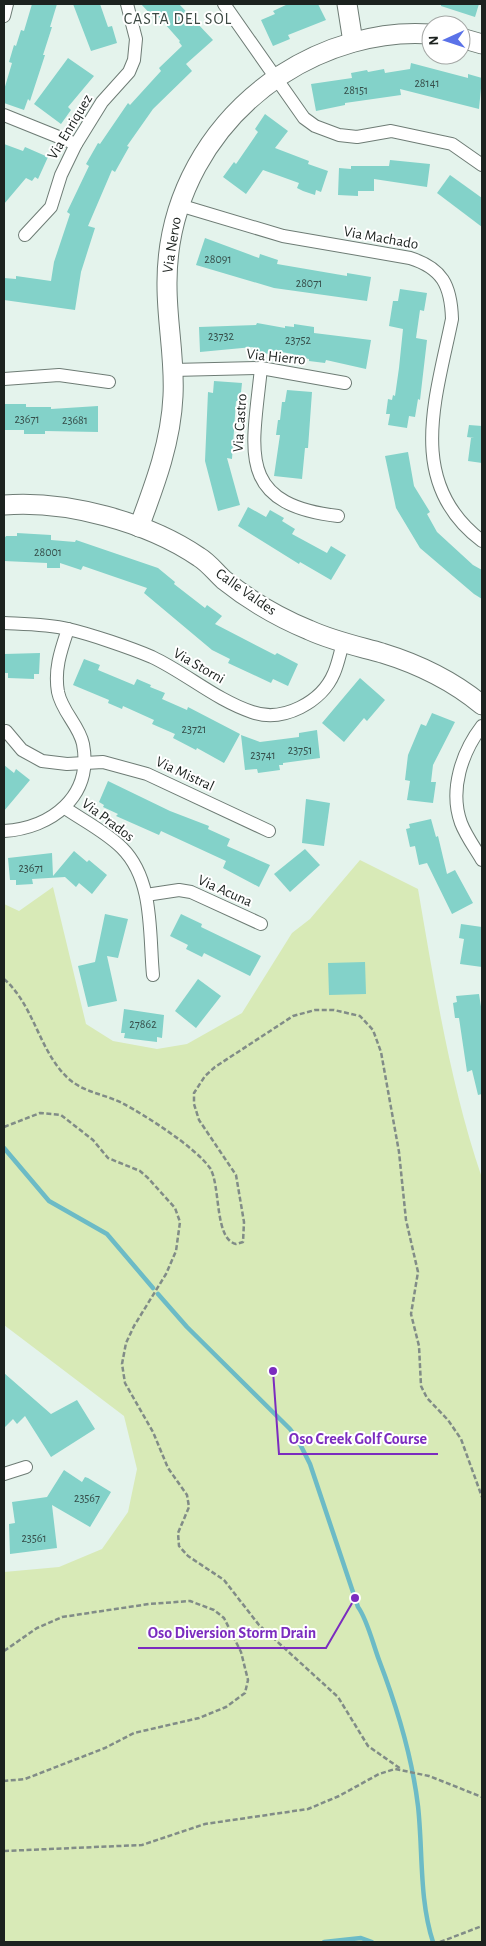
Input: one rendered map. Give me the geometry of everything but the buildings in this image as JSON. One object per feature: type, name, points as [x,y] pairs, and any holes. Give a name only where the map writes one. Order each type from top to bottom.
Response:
[{"type":"street","points":[[4,16],[8,4]]},
{"type":"street","name":"Via Enriquez","points":[[24,235],[51,207],[61,175],[76,144],[102,102],[123,80],[134,60],[136,39],[127,4]]},
{"type":"street","points":[[224,4],[304,118],[315,126],[339,135],[357,137],[390,131],[452,144],[482,164]]},
{"type":"street","points":[[347,4],[353,42]]},
{"type":"street","name":"Via Nervo","points":[[139,527],[162,465],[171,419],[173,370],[167,271],[171,235],[178,205],[188,181],[214,138],[233,113],[275,79],[305,59],[353,42],[391,33],[421,34]]},
{"type":"street","points":[[4,115],[76,144]]},
{"type":"street","name":"Via Machado","points":[[178,205],[283,236],[410,258],[428,264],[438,273],[452,303],[452,319],[432,419],[430,440],[433,464],[438,482],[455,516],[482,541]]},
{"type":"street","name":"Via Hierro","points":[[173,370],[261,368],[345,383]]},
{"type":"street","name":"Via Castro","points":[[261,368],[254,440],[254,461],[258,475],[266,488],[281,501],[310,513],[338,516]]},
{"type":"street","points":[[4,379],[59,375],[109,382]]},
{"type":"street","name":"Calle Valdes","points":[[4,505],[40,505],[70,509],[116,519],[173,540],[201,558],[225,580],[277,614],[343,644],[382,653],[412,664],[442,678],[482,705]]},
{"type":"street","name":"Via Storni","points":[[4,623],[68,629],[151,657],[230,702],[253,713],[269,714],[285,713],[300,707],[316,696],[334,673],[343,644]]},
{"type":"street","points":[[4,831],[20,830],[36,825],[65,808],[76,792],[82,774],[84,762],[83,743],[58,693],[57,660],[68,629]]},
{"type":"street","points":[[482,726],[471,741],[458,774],[456,791],[461,822],[482,860]]},
{"type":"street","name":"Via Mistral","points":[[6,731],[22,750],[42,761],[67,764],[103,762],[147,774],[269,831]]},
{"type":"street","name":"Via Prados","points":[[65,808],[108,836],[125,851],[136,867],[149,910],[148,928],[153,975]]},
{"type":"street","name":"Via Acuna","points":[[146,895],[180,890],[191,892],[261,924]]},
{"type":"street","points":[[4,1474],[26,1466]]},
{"type":"path","points":[[4,978],[24,1003],[51,1055],[66,1076],[88,1091],[122,1103],[200,1157],[215,1180],[224,1231],[229,1240],[236,1244],[243,1242],[245,1232],[238,1185],[232,1168],[212,1142],[195,1110],[194,1093],[205,1076],[224,1060],[293,1016],[316,1010],[334,1010],[352,1013],[369,1024],[373,1030],[384,1063],[399,1152],[408,1231],[418,1272],[411,1314],[419,1346],[421,1386],[426,1398],[448,1420],[461,1439],[482,1497]]},
{"type":"path","points":[[4,1127],[40,1113],[61,1116],[93,1140],[108,1158],[140,1171],[174,1208],[179,1229],[172,1261],[134,1326],[126,1343],[122,1364],[125,1383],[150,1425],[168,1468],[187,1496],[188,1507],[178,1533],[179,1546],[188,1556],[224,1580],[259,1625],[338,1697],[368,1746],[403,1769],[419,1773],[482,1797]]},
{"type":"path","points":[[4,1652],[46,1623],[62,1617],[88,1611],[171,1601],[190,1601],[214,1610],[224,1618],[238,1644],[248,1680],[245,1693],[226,1707],[199,1718],[134,1733],[105,1748],[25,1779],[4,1781]]},
{"type":"path","points":[[4,1850],[142,1845],[205,1824],[308,1809],[339,1796],[379,1774],[403,1769]]},
{"type":"path","points":[[440,1942],[482,1926]]},
{"type":"green space","points":[[360,860],[418,889],[437,999],[452,1071],[482,1178],[482,1942],[4,1942],[4,1572],[59,1567],[102,1549],[128,1512],[137,1469],[124,1416],[4,1325],[4,904],[19,911],[53,887],[86,1024],[113,1041],[157,1049],[187,1044],[242,1013],[292,933],[310,919]]},
{"type":"waterway","points":[[4,1148],[49,1201],[107,1234],[153,1288]]},
{"type":"waterway","points":[[158,1294],[187,1327],[290,1429],[310,1464],[358,1607],[367,1625],[392,1696],[408,1750],[420,1823],[425,1909],[433,1942]]},
{"type":"waterway","points":[[324,1942],[361,1938],[372,1942]]},
{"type":"place","name":"Oso Creek Golf Course","points":[[273,1371]]},
{"type":"place","name":"Oso Diversion Storm Drain","points":[[355,1598]]},
{"type":"district","name":"CASTA DEL SOL","points":[[178,19]]}]
